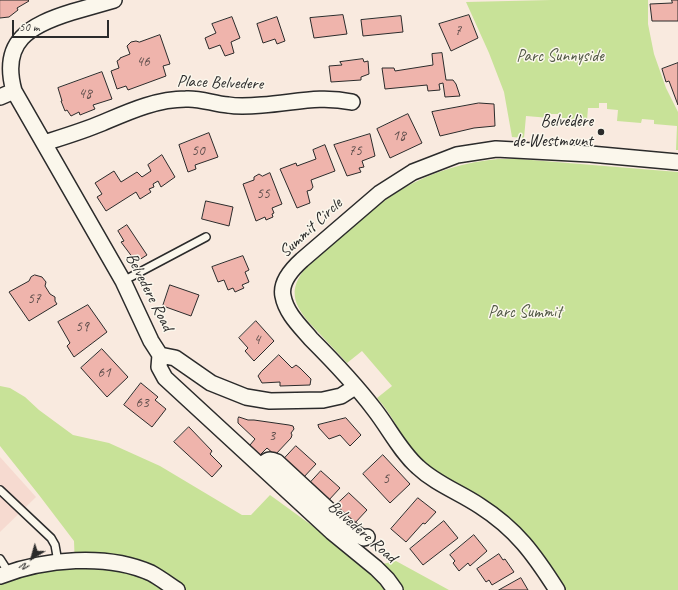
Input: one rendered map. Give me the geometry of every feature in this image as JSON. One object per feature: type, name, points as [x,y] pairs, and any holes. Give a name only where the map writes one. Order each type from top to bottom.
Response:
[{"type":"street","name":"Belvedere Road","points":[[114,0],[51,19],[27,31],[17,41],[12,54],[10,78],[14,91],[123,280],[160,355],[159,367],[165,378],[332,532],[376,568],[395,590]]},
{"type":"street","points":[[0,97],[14,91]]},
{"type":"street","name":"Place Belvedere","points":[[44,143],[94,126],[130,111],[153,104],[186,98],[229,106],[264,105],[319,98],[352,102]]},
{"type":"street","name":"Summit Circle","points":[[557,590],[528,548],[507,527],[479,505],[432,479],[417,467],[374,408],[297,324],[286,308],[283,295],[285,282],[291,271],[339,227],[380,193],[413,172],[457,155],[496,149],[590,154],[678,162]]},
{"type":"street","points":[[160,355],[175,358],[211,383],[246,397],[270,401],[323,400],[341,396],[355,387]]},
{"type":"street","points":[[261,466],[267,460],[272,459],[277,462],[358,535],[364,538],[367,537]]},
{"type":"street","points":[[5,574],[33,566],[58,562],[112,562],[131,566],[150,573],[177,590]]},
{"type":"lane","points":[[123,280],[206,237]]},
{"type":"lane","points":[[0,490],[51,538],[55,545],[58,562]]},
{"type":"lane","points":[[0,559],[5,574]]},
{"type":"shaded area","points":[[0,457],[36,497],[0,532]]},
{"type":"green space","name":"Parc Sunnyside","points":[[648,0],[648,24],[654,54],[666,88],[678,112],[678,150],[676,150],[677,126],[654,124],[654,120],[642,119],[641,123],[617,121],[618,110],[607,109],[607,103],[599,103],[599,108],[588,108],[587,120],[562,118],[562,114],[551,114],[550,118],[526,116],[524,138],[512,137],[504,92],[489,53],[466,2]]},
{"type":"green space","name":"Parc Summit","points":[[498,159],[519,159],[678,172],[678,590],[565,590],[540,551],[519,528],[488,503],[424,462],[411,448],[389,413],[377,398],[392,386],[362,351],[347,363],[300,311],[295,295],[295,287],[305,269],[352,227],[389,197],[413,183],[437,173],[461,165]]},
{"type":"green space","points":[[0,386],[10,388],[25,397],[39,410],[73,435],[109,443],[160,466],[242,515],[251,515],[270,495],[369,567],[396,561],[449,590],[0,590],[0,585],[24,576],[48,571],[75,568],[74,541],[0,446]]},
{"type":"building","points":[[0,0],[29,1],[17,8],[18,10],[9,17],[0,18]]},
{"type":"building","points":[[672,0],[678,0],[678,21],[652,21],[650,4],[672,3]]},
{"type":"building","points":[[343,15],[347,34],[314,38],[310,18]]},
{"type":"building","points":[[469,15],[478,38],[451,51],[439,24]]},
{"type":"building","points":[[401,16],[403,32],[363,36],[361,20]]},
{"type":"building","points":[[232,17],[240,38],[231,42],[234,53],[225,56],[220,45],[209,49],[205,38],[216,33],[212,24]]},
{"type":"building","points":[[277,17],[285,41],[277,44],[275,39],[263,43],[257,24]]},
{"type":"building","points":[[160,35],[170,64],[163,66],[166,76],[128,90],[126,86],[117,89],[111,71],[119,68],[117,61],[120,58],[130,54],[127,46],[131,42],[139,42]]},
{"type":"building","points":[[442,53],[446,80],[453,80],[460,96],[445,97],[443,83],[439,84],[440,90],[428,91],[427,85],[385,89],[382,68],[394,68],[395,71],[433,65],[432,54]]},
{"type":"building","points":[[363,59],[364,62],[368,61],[369,74],[361,77],[361,80],[331,82],[329,66],[342,65],[340,62]]},
{"type":"building","points":[[678,63],[678,105],[669,81],[666,82],[662,69]]},
{"type":"building","points":[[102,72],[112,99],[93,105],[95,109],[80,115],[79,112],[71,116],[67,110],[65,111],[58,88]]},
{"type":"building","points":[[479,103],[494,104],[495,126],[474,128],[440,136],[432,112]]},
{"type":"building","points":[[408,114],[422,143],[390,158],[377,129]]},
{"type":"building","points":[[209,133],[218,157],[195,165],[196,169],[188,172],[179,145]]},
{"type":"building","points":[[370,134],[375,156],[362,161],[364,167],[359,168],[361,172],[347,176],[334,145]]},
{"type":"building","points":[[325,145],[335,171],[311,180],[313,187],[311,190],[307,191],[310,203],[297,208],[280,169],[296,163],[297,166],[316,159],[313,150]]},
{"type":"building","points":[[162,155],[175,177],[161,187],[158,181],[153,184],[154,187],[149,189],[151,192],[140,199],[136,192],[106,211],[97,197],[102,194],[95,183],[114,171],[121,182],[137,172],[142,177],[151,171],[148,165]]},
{"type":"building","points":[[270,173],[282,204],[272,208],[274,213],[272,214],[273,217],[266,220],[265,217],[256,221],[243,184],[254,180],[254,177],[259,174],[262,176]]},
{"type":"building","points":[[206,201],[233,207],[229,226],[202,219]]},
{"type":"building","points":[[127,225],[147,255],[136,262],[121,242],[124,241],[118,231]]},
{"type":"building","points":[[243,256],[249,270],[245,272],[249,282],[242,285],[244,288],[235,292],[233,288],[228,290],[224,280],[218,282],[212,267]]},
{"type":"building","points":[[35,275],[42,277],[46,282],[45,286],[50,294],[55,297],[57,304],[29,321],[9,292],[29,281],[31,277]]},
{"type":"building","points":[[170,285],[199,295],[191,316],[163,306]]},
{"type":"building","points":[[88,305],[107,332],[74,357],[67,346],[70,343],[58,322]]},
{"type":"building","points":[[256,321],[274,341],[254,361],[245,351],[248,348],[239,338]]},
{"type":"building","points":[[102,349],[128,377],[107,397],[81,368]]},
{"type":"building","points":[[279,355],[292,368],[296,365],[300,368],[311,379],[310,385],[280,386],[280,382],[262,383],[258,376]]},
{"type":"building","points":[[141,383],[158,397],[155,400],[166,409],[152,427],[124,405]]},
{"type":"building","points":[[239,417],[248,420],[289,425],[293,426],[294,429],[291,433],[291,438],[275,455],[267,448],[260,455],[250,445],[255,439],[238,423]]},
{"type":"building","points":[[346,418],[361,435],[350,446],[340,435],[329,439],[318,425]]},
{"type":"building","points":[[189,427],[212,451],[210,454],[222,466],[212,477],[174,442]]},
{"type":"building","points":[[296,446],[316,464],[303,478],[283,460]]},
{"type":"building","points":[[383,455],[410,484],[390,503],[363,474]]},
{"type":"building","points":[[321,471],[340,488],[328,501],[310,483]]},
{"type":"building","points":[[349,493],[367,510],[354,524],[335,506]]},
{"type":"building","points":[[418,498],[436,512],[425,524],[423,523],[406,542],[391,529]]},
{"type":"building","points":[[444,521],[458,538],[423,565],[410,549]]},
{"type":"building","points":[[474,535],[487,551],[470,566],[468,563],[459,571],[453,563],[455,561],[450,555]]},
{"type":"building","points":[[499,554],[503,560],[505,559],[514,572],[492,585],[489,580],[486,582],[477,569]]},
{"type":"building","points":[[521,578],[528,590],[499,590]]},
{"type":"place","name":"Belvédère de Westmount","points":[[601,132]]}]
